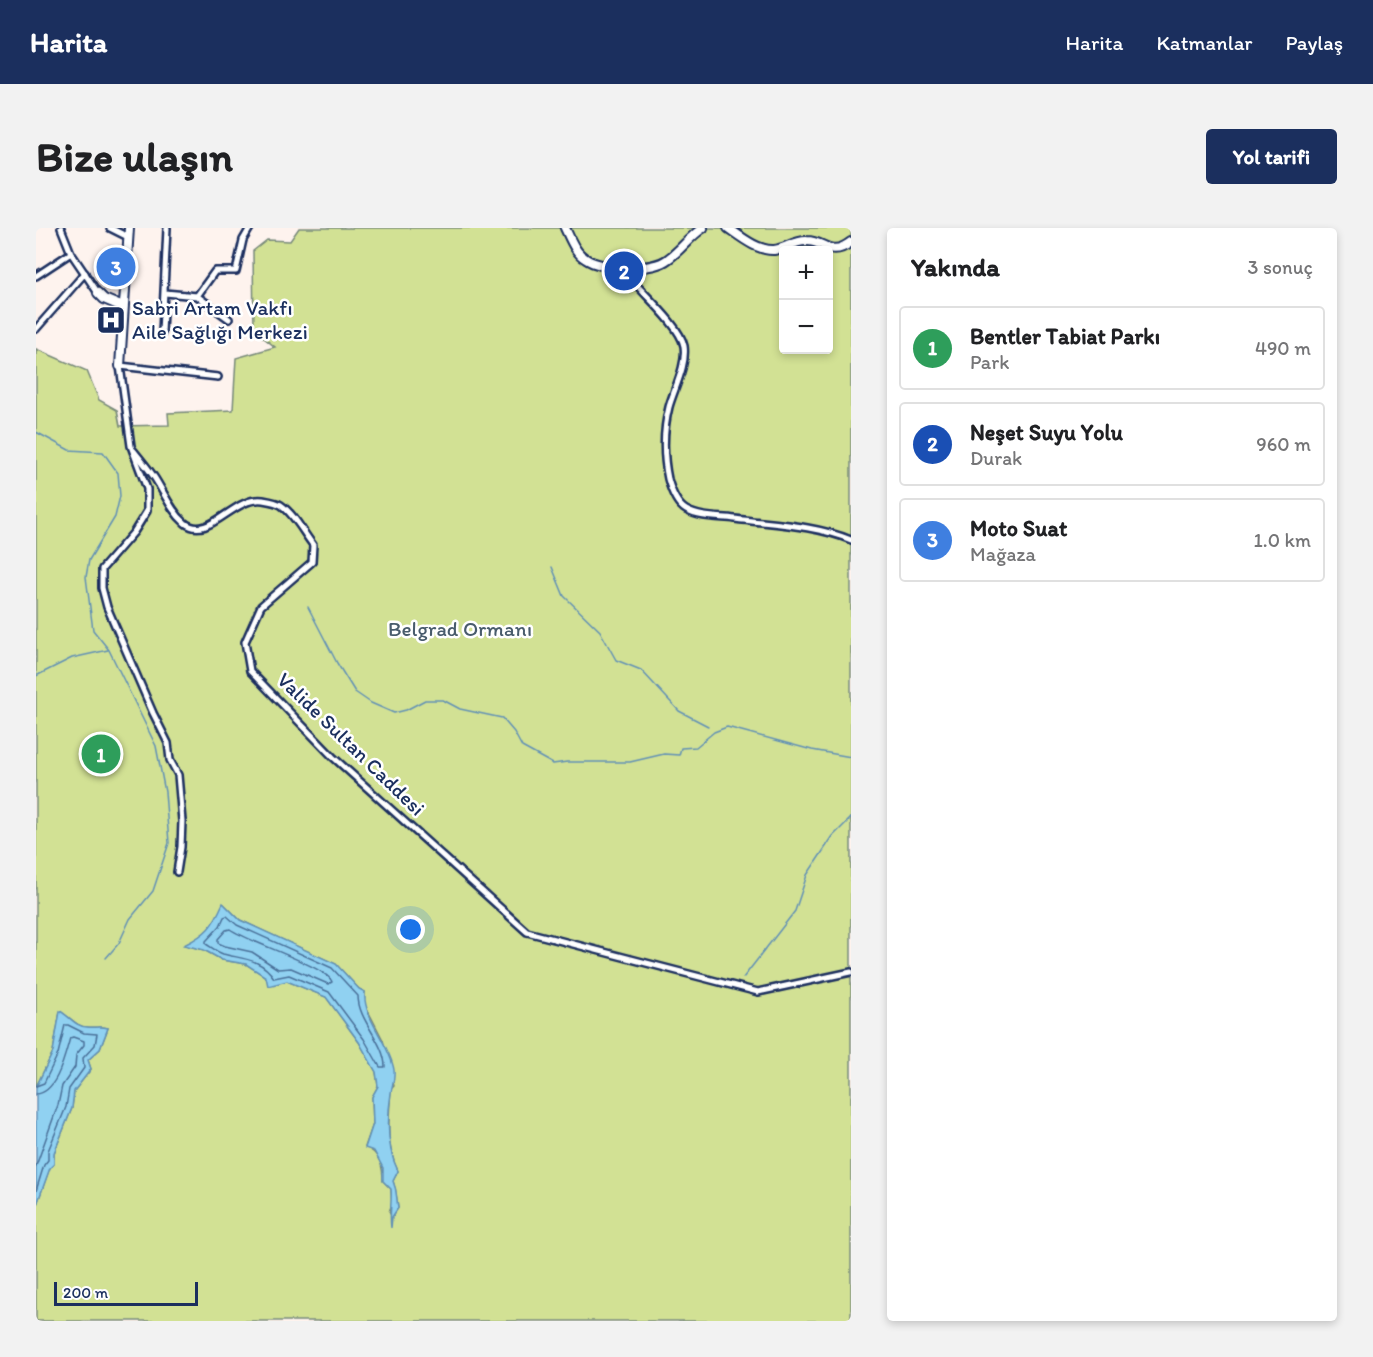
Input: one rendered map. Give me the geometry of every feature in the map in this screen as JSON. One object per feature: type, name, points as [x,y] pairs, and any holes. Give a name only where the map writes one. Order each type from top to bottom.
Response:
[{"type":"street","points":[[61,228],[71,253],[99,293],[105,299],[123,307]]},
{"type":"street","points":[[110,228],[128,237]]},
{"type":"street","points":[[129,228],[120,366],[131,446],[147,489],[147,511],[134,532],[102,569],[102,588],[107,607],[168,743],[170,760],[178,775],[182,820],[177,872]]},
{"type":"street","points":[[162,333],[167,228]]},
{"type":"street","points":[[197,296],[216,270],[236,271],[243,240],[250,228]]},
{"type":"street","points":[[565,228],[574,246],[586,260],[622,268],[647,266],[666,261],[703,228]]},
{"type":"street","points":[[728,228],[751,244],[773,250],[807,241],[831,249],[844,248],[851,242]]},
{"type":"street","points":[[36,276],[71,253]]},
{"type":"street","points":[[622,268],[670,321],[683,341],[682,365],[669,408],[664,441],[668,477],[676,500],[685,509],[709,516],[824,531],[851,540]]},
{"type":"street","points":[[36,329],[85,273]]},
{"type":"street","points":[[165,293],[197,296],[229,319]]},
{"type":"street","points":[[120,366],[218,377]]},
{"type":"street","name":"Valide Sultan Caddesi","points":[[134,452],[153,476],[172,509],[186,524],[203,528],[242,502],[255,499],[279,503],[285,508],[313,545],[312,562],[261,606],[245,642],[250,671],[333,757],[527,932],[758,992],[851,972]]},
{"type":"green space","name":"Belgrad Ormanı","points":[[299,228],[851,228],[851,1321],[36,1321],[36,1207],[50,1167],[54,1164],[54,1153],[72,1108],[74,1091],[91,1069],[88,1060],[100,1049],[108,1028],[83,1027],[60,1012],[53,1052],[36,1087],[36,349],[87,371],[99,400],[117,410],[120,426],[169,425],[168,413],[233,410],[236,358],[275,347],[254,330],[253,251],[267,240],[290,241]],"holes":[[[224,904],[240,920],[336,964],[359,989],[365,992],[364,1003],[383,1040],[394,1086],[391,1089],[389,1131],[391,1151],[398,1171],[393,1181],[398,1208],[392,1217],[389,1212],[392,1204],[391,1189],[383,1181],[377,1156],[365,1147],[373,1124],[372,1097],[378,1086],[376,1072],[359,1042],[326,997],[287,981],[266,977],[246,964],[222,960],[204,950],[185,945],[202,936],[215,922]]]},
{"type":"water","points":[[223,903],[240,920],[336,964],[359,989],[365,992],[368,1011],[394,1070],[388,1133],[391,1152],[398,1171],[393,1181],[398,1208],[392,1217],[391,1228],[391,1189],[383,1181],[383,1168],[374,1151],[365,1148],[373,1124],[372,1097],[378,1086],[376,1072],[359,1042],[326,997],[287,981],[268,986],[266,977],[246,964],[222,960],[204,950],[184,945],[208,928]]},
{"type":"water","points":[[60,1011],[83,1027],[108,1028],[100,1049],[88,1060],[91,1069],[74,1091],[72,1108],[54,1153],[54,1164],[50,1168],[36,1207],[36,1087],[53,1052]]},
{"type":"waterway","points":[[36,432],[69,450],[103,452],[118,473],[120,496],[115,517],[89,560],[86,577],[93,630],[109,650],[156,746],[165,792],[169,843],[153,891],[130,919],[119,943],[106,958]]},
{"type":"waterway","points":[[552,567],[564,596],[600,631],[616,660],[641,670],[679,711],[708,726]]},
{"type":"waterway","points":[[308,607],[355,692],[371,703],[394,713],[406,710],[425,700],[443,700],[460,709],[502,718],[514,732],[522,747],[553,764],[630,762],[664,754],[679,755],[681,748],[696,747],[714,732],[727,727],[812,750],[851,757]]},
{"type":"waterway","points":[[36,676],[72,658],[108,650]]},
{"type":"waterway","points":[[743,978],[795,911],[807,875],[833,836],[851,818]]},
{"type":"place","name":"Moto Suat","points":[[116,267]]},
{"type":"place","name":"Neşet Suyu Yolu","points":[[624,271]]},
{"type":"place","name":"Sabri Artam Vakfı Aile Sağlığı Merkezi","points":[[111,320]]},
{"type":"place","name":"Bentler Tabiat Parkı","points":[[101,754]]}]
